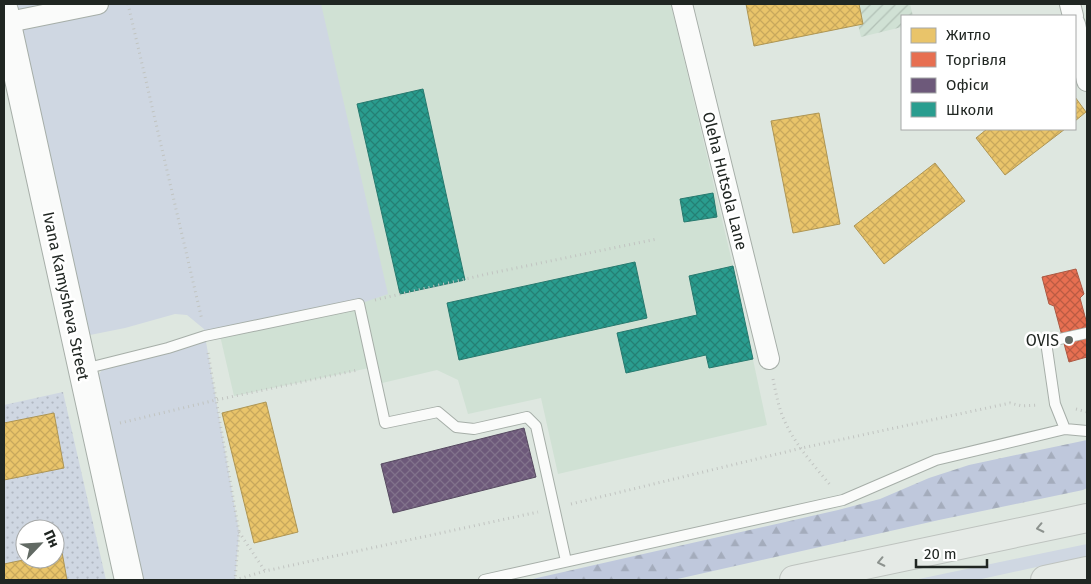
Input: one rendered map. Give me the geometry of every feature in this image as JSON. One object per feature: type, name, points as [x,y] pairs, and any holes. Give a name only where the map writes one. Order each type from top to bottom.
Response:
[{"type":"main road","points":[[794,580],[1087,518]]},
{"type":"main road","points":[[1045,580],[1087,571]]},
{"type":"street","points":[[5,19],[98,4]]},
{"type":"street","name":"Oleha Hutsola Lane","points":[[682,4],[768,359]]},
{"type":"street","name":"Ivana Kamysheva Street","points":[[5,19],[129,580]]},
{"type":"street","points":[[1076,29],[1087,81]]},
{"type":"lane","points":[[82,370],[168,348],[205,336],[359,304],[385,423],[438,412],[456,427],[474,429],[527,417],[536,426],[556,507],[566,561]]},
{"type":"lane","points":[[1065,428],[1055,404],[1046,342],[1087,333]]},
{"type":"lane","points":[[484,580],[843,500],[936,460],[1065,428],[1087,431]]},
{"type":"path","points":[[128,4],[205,336],[239,532],[235,580]]},
{"type":"path","points":[[359,304],[488,274],[657,239]]},
{"type":"path","points":[[768,359],[780,410],[802,448],[843,500]]},
{"type":"path","points":[[95,429],[216,400],[374,367]]},
{"type":"path","points":[[230,580],[556,507],[802,448],[1010,403],[1022,406],[1055,404],[1087,412]]},
{"type":"path","points":[[239,532],[266,571]]},
{"type":"shaded area","points":[[4,4],[321,4],[388,294],[359,304],[205,336],[239,532],[235,580],[129,580],[87,392],[106,364],[205,335],[204,329],[187,315],[175,314],[125,328],[75,338]]},
{"type":"shaded area","points":[[162,4],[671,4],[733,266],[767,425],[558,474],[541,398],[468,414],[458,380],[437,370],[378,384],[374,367],[234,396],[144,7]]},
{"type":"shaded area","points":[[853,4],[910,4],[913,15],[901,15],[901,27],[861,37]]},
{"type":"shaded area","points":[[63,392],[106,580],[4,580],[4,405]]},
{"type":"shaded area","points":[[1087,544],[1087,556],[977,580],[914,580]]},
{"type":"green space","points":[[1087,440],[1087,488],[1083,490],[939,520],[673,580],[528,580],[838,510],[880,499],[929,478],[969,465]]},
{"type":"building: Житло","points":[[746,4],[859,4],[863,24],[754,46]]},
{"type":"building: Житло","points":[[1076,98],[1086,112],[1076,120]]},
{"type":"building: Житло","points":[[819,113],[840,224],[793,233],[771,121]]},
{"type":"building: Житло","points":[[986,130],[1064,130],[1005,175],[976,138]]},
{"type":"building: Житло","points":[[935,163],[965,201],[884,264],[854,226]]},
{"type":"building: Житло","points":[[266,402],[298,532],[254,543],[222,413]]},
{"type":"building: Житло","points":[[54,413],[64,468],[4,480],[4,423]]},
{"type":"building: Житло","points":[[15,562],[15,569],[65,569],[67,580],[4,580],[4,564]]},
{"type":"building: Торгівля","points":[[1076,269],[1084,294],[1080,298],[1087,324],[1087,357],[1069,362],[1054,306],[1049,304],[1042,277]]},
{"type":"building: Офіси","points":[[524,428],[536,477],[393,513],[381,464]]},
{"type":"building: Школи","points":[[423,89],[465,280],[400,294],[357,104]]},
{"type":"building: Школи","points":[[713,193],[717,217],[684,222],[680,199]]},
{"type":"building: Школи","points":[[635,262],[647,318],[459,360],[447,303]]},
{"type":"building: Школи","points":[[733,266],[753,359],[709,368],[706,355],[626,373],[617,333],[697,315],[689,276]]},
{"type":"place","name":"OVIS","points":[[1069,340]]}]
